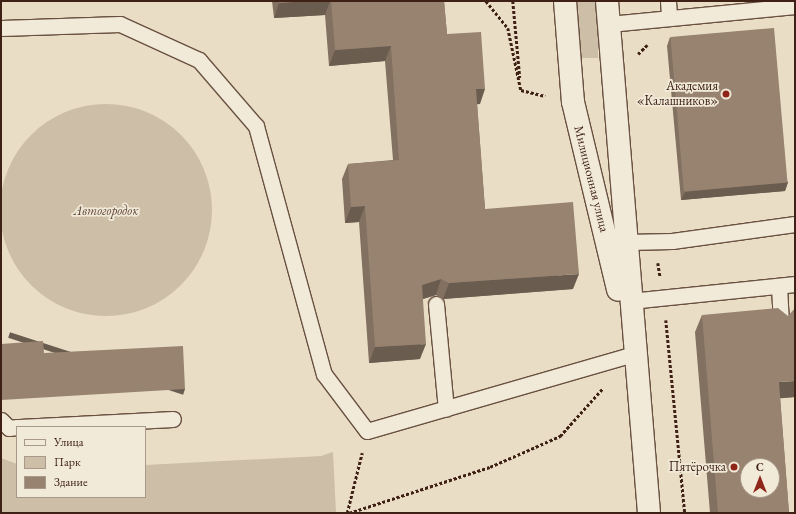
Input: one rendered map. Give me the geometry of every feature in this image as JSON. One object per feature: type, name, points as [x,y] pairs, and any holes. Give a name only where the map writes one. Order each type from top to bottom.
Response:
[{"type":"street","name":"Милиционная улица","points":[[565,1],[573,102],[634,354]]},
{"type":"street","name":"Милиционная улица","points":[[607,1],[634,354],[649,513]]},
{"type":"lane","points":[[668,1],[669,16]]},
{"type":"lane","points":[[609,24],[669,16],[795,6]]},
{"type":"lane","points":[[1,28],[120,24],[199,60],[256,126],[324,374],[367,432],[634,354]]},
{"type":"lane","points":[[626,242],[672,242],[795,224]]},
{"type":"lane","points":[[630,301],[795,284]]},
{"type":"lane","points":[[779,286],[781,324]]},
{"type":"lane","points":[[436,304],[446,409]]},
{"type":"lane","points":[[37,426],[173,419]]},
{"type":"lane","points":[[1,420],[9,428],[16,427]]},
{"type":"path","points":[[486,1],[508,28],[521,90]]},
{"type":"path","points":[[513,1],[521,90]]},
{"type":"path","points":[[521,90],[573,102]]},
{"type":"path","points":[[666,322],[674,322]]},
{"type":"path","points":[[348,513],[490,467],[560,436],[607,383]]},
{"type":"path","points":[[348,513],[367,432]]},
{"type":"green space","points":[[573,1],[598,1],[598,58],[573,58]]},
{"type":"green space","name":"Автогородок","points":[[106,104],[127,106],[147,112],[165,122],[181,135],[194,151],[204,169],[210,189],[212,210],[210,231],[204,251],[194,269],[181,285],[165,298],[147,308],[127,314],[106,316],[85,314],[65,308],[47,298],[31,285],[18,269],[8,251],[2,231],[0,210],[2,189],[8,169],[18,151],[31,135],[47,122],[65,112],[85,106]]},
{"type":"green space","points":[[333,452],[336,513],[1,513],[1,458],[16,464],[16,498],[146,498],[146,465],[321,456]]},
{"type":"building","points":[[279,1],[307,1],[279,3]]},
{"type":"building","points":[[331,1],[444,1],[447,34],[481,32],[485,89],[476,89],[485,209],[573,202],[579,274],[449,283],[441,279],[422,285],[426,344],[375,347],[365,206],[351,207],[348,164],[399,160],[391,46],[335,50]]},
{"type":"building","points":[[774,28],[788,182],[684,191],[670,37]]},
{"type":"building","points":[[778,308],[788,316],[795,308],[795,381],[779,382],[789,513],[718,513],[702,315]]},
{"type":"building","points":[[43,341],[44,353],[183,346],[185,389],[1,400],[1,344]]},
{"type":"place","name":"Академия «Калашников»","points":[[726,94]]},
{"type":"place","name":"Пятёрочка","points":[[734,467]]}]
